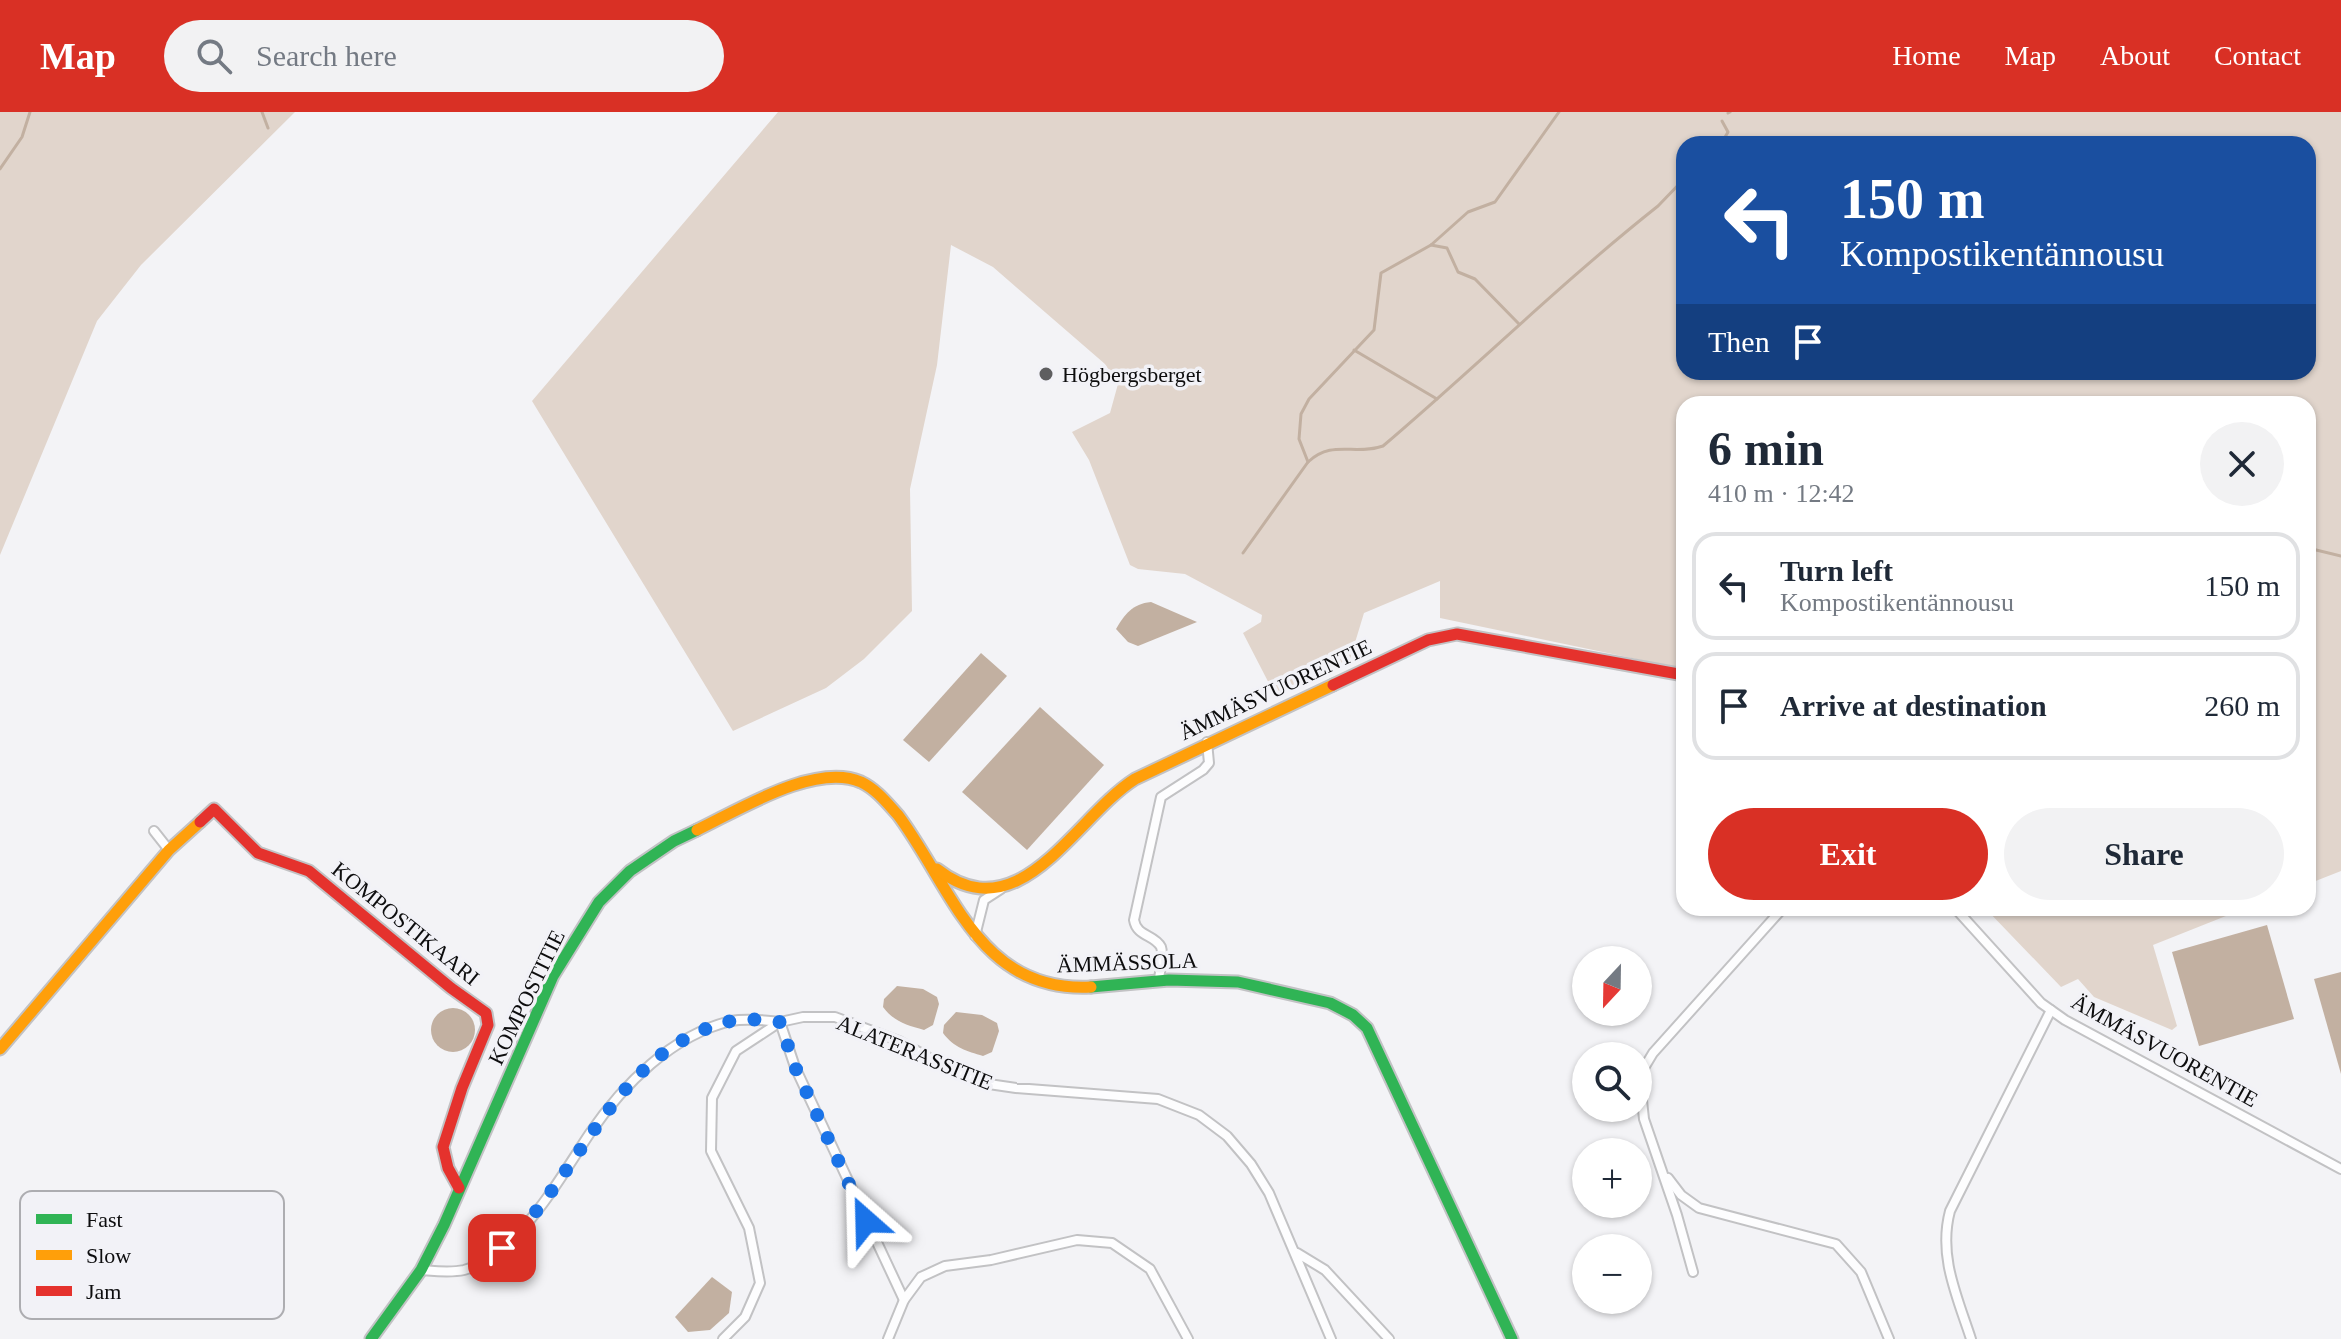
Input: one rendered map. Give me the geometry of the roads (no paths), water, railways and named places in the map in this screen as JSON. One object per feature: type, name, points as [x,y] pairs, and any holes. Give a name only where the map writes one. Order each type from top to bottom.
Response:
[{"type":"street","name":"ÄMMÄSVUORENTIE","points":[[1006,887],[1035,870],[1114,793],[1143,774],[1428,640],[1457,634],[1676,674]]},
{"type":"street","points":[[1159,979],[1162,949],[1157,942],[1139,932],[1134,920],[1161,797],[1209,763],[1207,742]]},
{"type":"street","name":"KOMPOSTITIE","points":[[371,1339],[421,1270],[553,976],[599,902],[641,863],[674,841],[802,781],[823,777],[845,778],[866,784],[889,803],[929,861]]},
{"type":"street","name":"KOMPOSTIKAARI","points":[[0,1049],[169,850],[214,809],[258,853],[309,871],[451,988],[486,1013],[488,1025],[462,1088],[443,1147],[448,1168],[459,1188]]},
{"type":"street","points":[[154,831],[169,850]]},
{"type":"street","points":[[929,861],[945,876],[959,882],[988,888],[1006,887]]},
{"type":"street","name":"ÄMMÄSSOLA","points":[[929,861],[975,936],[992,956],[1010,969],[1045,984],[1084,988],[1159,979],[1203,978],[1288,992],[1354,1012],[1367,1028],[1512,1339]]},
{"type":"street","points":[[975,936],[984,900],[1006,887]]},
{"type":"street","points":[[1693,1272],[1644,1119],[1641,1091],[1644,1068],[1653,1053],[1776,916]]},
{"type":"street","name":"ÄMMÄSVUORENTIE","points":[[1962,916],[2041,1003],[2051,1010],[2116,1049],[2341,1169]]},
{"type":"street","points":[[1971,1339],[1944,1244],[1950,1211],[2051,1010]]},
{"type":"street","name":"ALATERASSITIE","points":[[723,1339],[745,1317],[760,1283],[749,1228],[711,1151],[712,1098],[736,1051],[780,1022],[803,1017],[835,1017],[899,1041],[982,1083],[1158,1099],[1199,1115],[1227,1136],[1251,1164],[1269,1193],[1331,1339]]},
{"type":"street","points":[[421,1270],[464,1270],[498,1252],[544,1205],[615,1101],[646,1068],[671,1049],[702,1032],[732,1021],[780,1022],[795,1067],[904,1300]]},
{"type":"street","points":[[1663,1171],[1681,1195],[1699,1208],[1836,1244],[1861,1272],[1889,1339]]},
{"type":"street","points":[[888,1339],[904,1300],[921,1277],[945,1266],[991,1260],[1077,1240],[1112,1243],[1150,1269],[1174,1308],[1188,1339]]},
{"type":"street","points":[[1296,1252],[1325,1270],[1389,1339]]},
{"type":"waterway","points":[[0,169],[22,137],[30,112]]},
{"type":"waterway","points":[[262,112],[268,128]]},
{"type":"waterway","points":[[1308,462],[1299,439],[1301,414],[1309,399],[1374,330],[1381,273],[1431,245],[1468,212],[1495,202],[1559,112]]},
{"type":"waterway","points":[[1722,121],[1728,132],[1726,136]]},
{"type":"waterway","points":[[1243,553],[1308,462],[1317,455],[1335,449],[1383,446],[1676,187]]},
{"type":"waterway","points":[[1431,245],[1447,248],[1458,272],[1475,279],[1519,324]]},
{"type":"waterway","points":[[1354,350],[1437,399]]},
{"type":"waterway","points":[[2316,550],[2341,556]]},
{"type":"place","name":"Högbergsberget","points":[[1046,374]]}]
